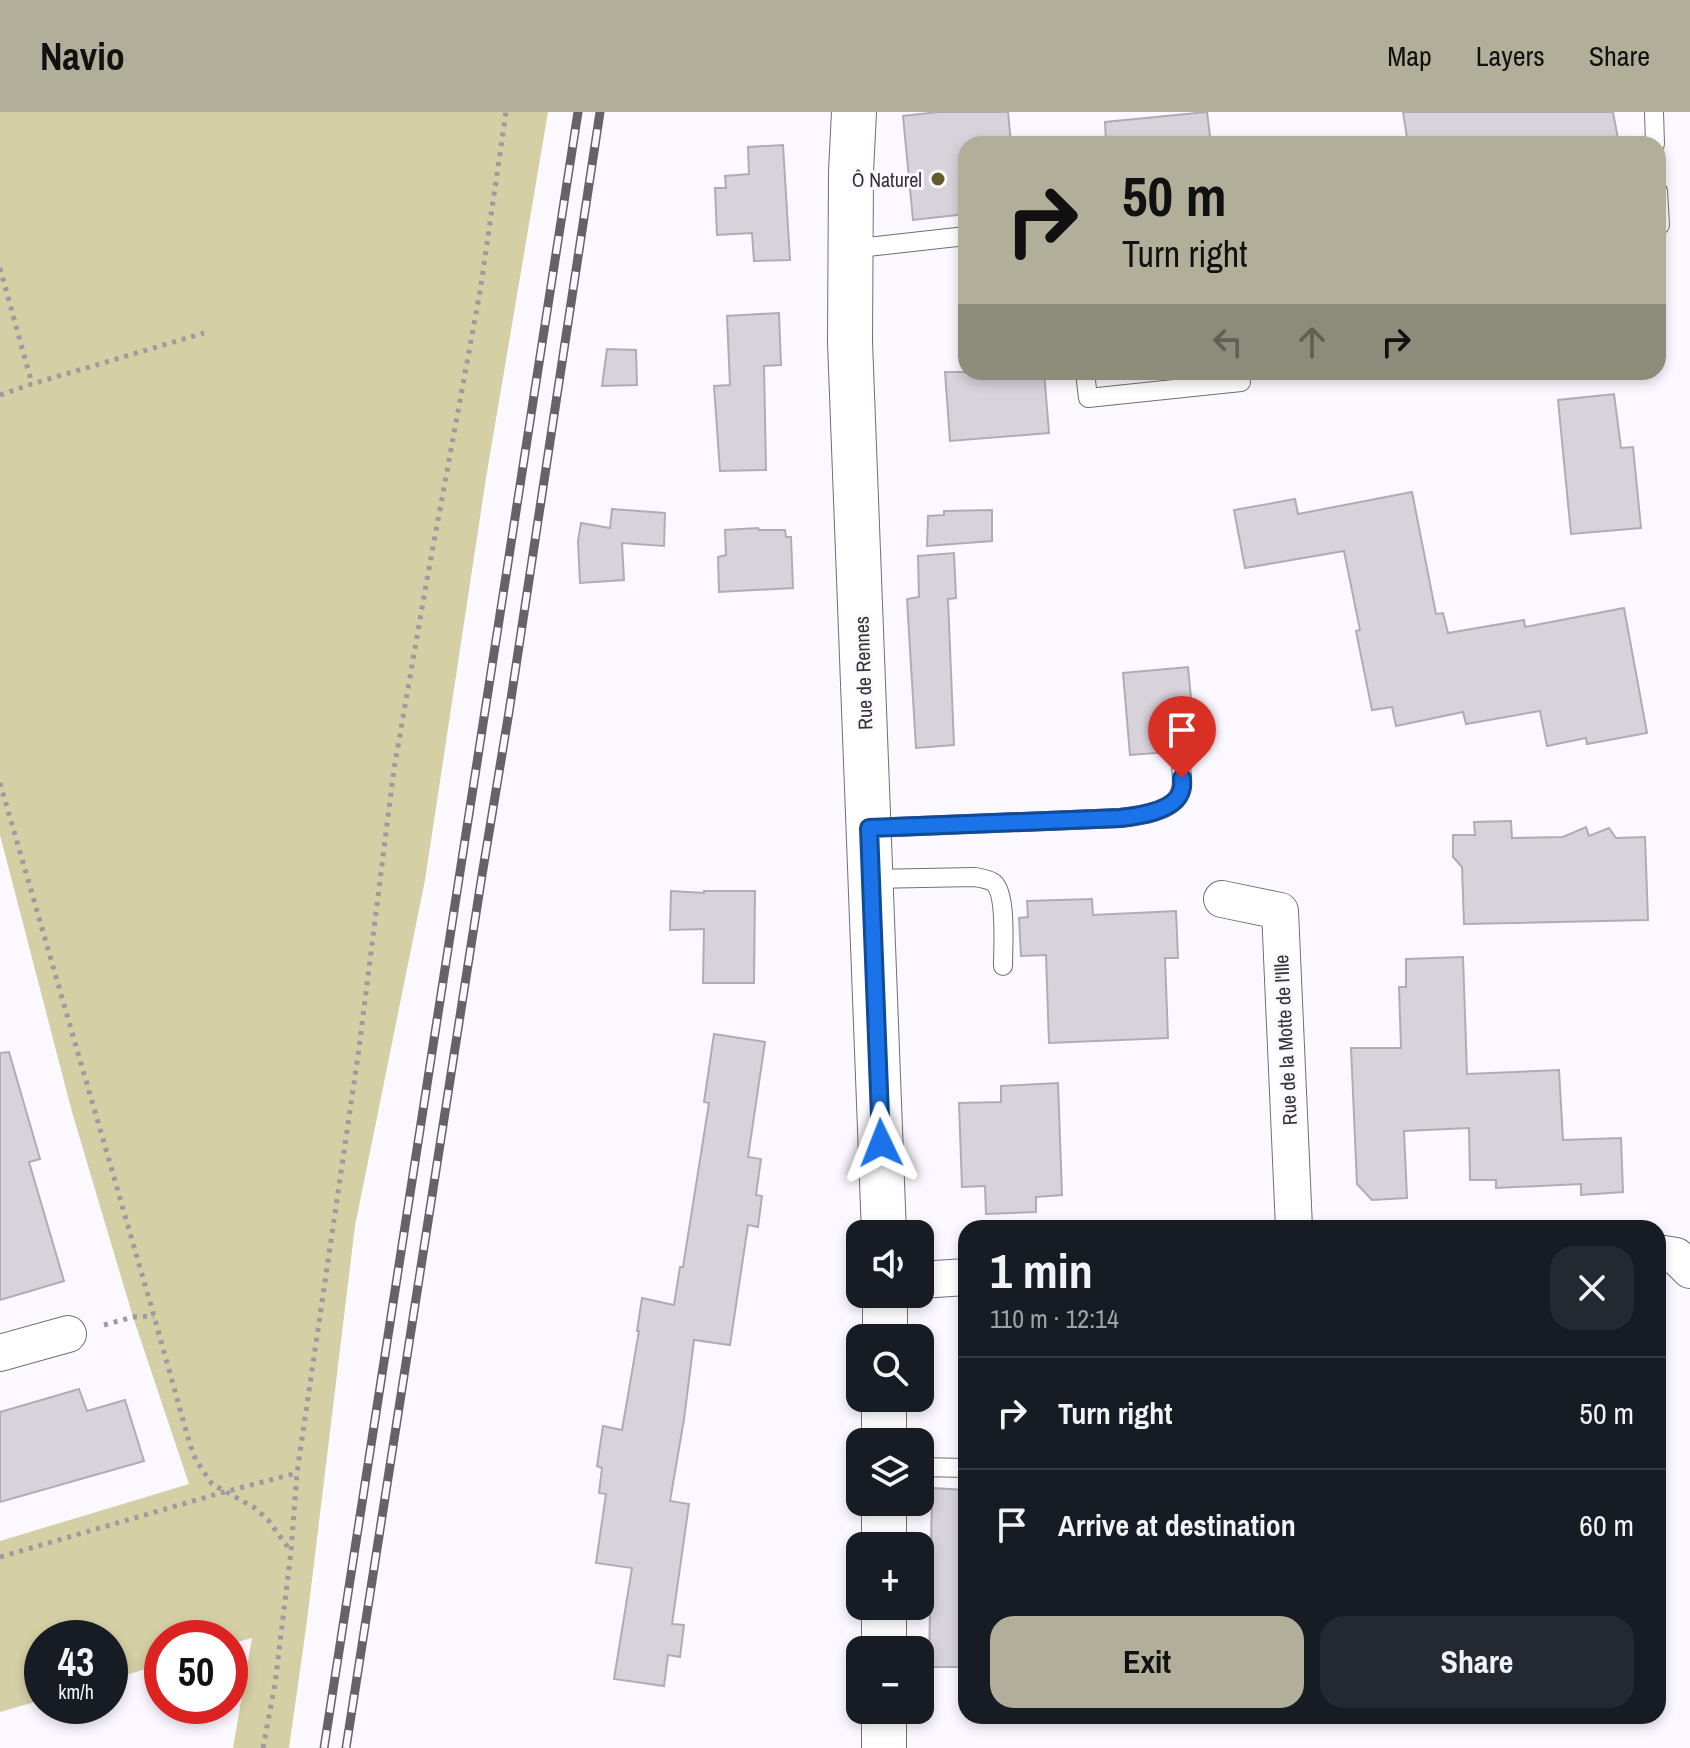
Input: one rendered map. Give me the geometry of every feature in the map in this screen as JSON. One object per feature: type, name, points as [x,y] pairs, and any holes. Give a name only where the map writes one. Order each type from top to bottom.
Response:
[{"type":"main road","name":"Rue de Rennes","points":[[854,112],[850,342],[883,1220]]},
{"type":"main road","points":[[884,1724],[884,1748]]},
{"type":"street","name":"Rue de la Motte de l'Ille","points":[[1222,899],[1280,911],[1294,1220]]},
{"type":"street","points":[[1666,1254],[1676,1256],[1690,1270]]},
{"type":"street","points":[[934,1279],[958,1278]]},
{"type":"street","points":[[0,1353],[68,1334]]},
{"type":"lane","points":[[1654,112],[1655,136]]},
{"type":"lane","points":[[850,249],[958,237]]},
{"type":"lane","points":[[1086,380],[1088,398],[1185,380]]},
{"type":"lane","points":[[1207,380],[1241,382]]},
{"type":"lane","points":[[869,828],[1137,816],[1155,812],[1176,801],[1181,791],[1181,766]]},
{"type":"lane","points":[[871,879],[975,877],[996,884],[1001,896],[1003,966]]},
{"type":"lane","points":[[934,1467],[958,1468]]},
{"type":"path","points":[[263,1748],[275,1684],[297,1473],[358,1056],[394,769],[480,292],[506,112]]},
{"type":"path","points":[[0,268],[32,384]]},
{"type":"path","points":[[0,395],[204,333]]},
{"type":"path","points":[[0,783],[190,1445],[212,1484],[255,1508],[291,1551]]},
{"type":"path","points":[[68,1334],[133,1317],[154,1316]]},
{"type":"path","points":[[0,1557],[297,1473]]},
{"type":"shaded area","points":[[0,112],[548,112],[486,478],[425,880],[355,1226],[289,1748],[233,1748],[237,1724],[248,1724],[248,1661],[252,1638],[248,1639],[248,1620],[144,1620],[144,1670],[128,1674],[128,1620],[24,1620],[24,1705],[0,1712],[0,1541],[189,1484],[133,1317],[72,1112],[0,835]]},
{"type":"building","name":"Ô Naturel","points":[[938,112],[1008,112],[1010,136],[958,136],[958,215],[913,220],[903,116]]},
{"type":"building","points":[[1207,112],[1210,136],[1106,136],[1105,122]]},
{"type":"building","points":[[1403,112],[1613,112],[1618,136],[1407,136]]},
{"type":"building","points":[[783,145],[790,260],[754,261],[752,233],[717,235],[715,188],[726,188],[725,176],[749,174],[748,147]]},
{"type":"building","points":[[779,313],[781,365],[764,366],[766,470],[720,471],[714,386],[730,385],[727,316]]},
{"type":"building","points":[[607,349],[636,350],[637,385],[602,386]]},
{"type":"building","points":[[945,372],[958,372],[958,380],[1045,380],[1049,433],[950,441]]},
{"type":"building","points":[[1614,394],[1621,448],[1633,447],[1641,528],[1571,534],[1558,400]]},
{"type":"building","points":[[1412,492],[1436,614],[1443,613],[1448,633],[1524,620],[1525,627],[1624,608],[1647,733],[1587,744],[1586,738],[1547,746],[1540,711],[1466,724],[1463,712],[1396,726],[1392,707],[1372,710],[1344,551],[1245,568],[1234,510],[1295,499],[1298,514]]},
{"type":"building","points":[[612,509],[665,513],[664,546],[622,543],[624,580],[580,583],[578,541],[581,523],[610,528]]},
{"type":"building","points":[[992,510],[992,541],[927,546],[928,516],[944,515],[944,511]]},
{"type":"building","points":[[725,530],[785,530],[786,537],[791,537],[793,588],[719,592],[718,557],[726,555]]},
{"type":"building","points":[[954,553],[956,598],[948,599],[954,745],[916,748],[907,599],[919,597],[918,556]]},
{"type":"building","points":[[1188,667],[1196,750],[1130,755],[1123,673]]},
{"type":"building","points":[[1511,821],[1512,838],[1563,837],[1586,827],[1589,836],[1609,828],[1616,838],[1645,837],[1648,920],[1464,924],[1462,867],[1453,857],[1453,835],[1475,835],[1474,822]]},
{"type":"building","points":[[671,891],[755,891],[754,983],[703,983],[704,929],[670,930]]},
{"type":"building","points":[[1092,899],[1093,915],[1176,911],[1178,958],[1165,958],[1168,1038],[1049,1043],[1046,955],[1021,956],[1019,918],[1028,917],[1027,901]]},
{"type":"building","points":[[1463,957],[1467,1074],[1559,1070],[1563,1140],[1621,1138],[1623,1192],[1581,1195],[1581,1184],[1496,1188],[1496,1180],[1470,1180],[1469,1128],[1404,1131],[1407,1198],[1372,1200],[1357,1184],[1351,1048],[1401,1048],[1399,987],[1406,987],[1406,959]]},
{"type":"building","points":[[714,1034],[765,1042],[748,1157],[761,1159],[756,1195],[762,1196],[758,1227],[748,1225],[730,1345],[694,1340],[670,1501],[689,1504],[672,1624],[684,1625],[680,1657],[668,1655],[664,1686],[614,1679],[632,1568],[596,1563],[606,1494],[599,1493],[602,1468],[597,1466],[603,1426],[622,1430],[642,1298],[674,1305],[709,1103],[704,1102]]},
{"type":"building","points":[[9,1052],[40,1159],[29,1162],[64,1281],[0,1300],[0,1053]]},
{"type":"building","points":[[1058,1083],[1062,1195],[1036,1197],[1036,1212],[986,1214],[985,1186],[962,1187],[959,1103],[1001,1102],[1001,1086]]},
{"type":"building","points":[[79,1389],[87,1411],[125,1400],[144,1461],[0,1502],[0,1412]]},
{"type":"building","points":[[934,1488],[958,1490],[958,1667],[934,1667],[934,1636],[930,1636],[930,1620],[934,1620],[934,1532],[931,1532]]},
{"type":"railway","points":[[324,1748],[578,112]]},
{"type":"railway","points":[[346,1748],[600,112]]},
{"type":"place","name":"Ô Naturel","points":[[938,179]]},
{"type":"route","points":[[881,1143],[869,828],[1137,816],[1155,812],[1176,801],[1182,778]]}]
